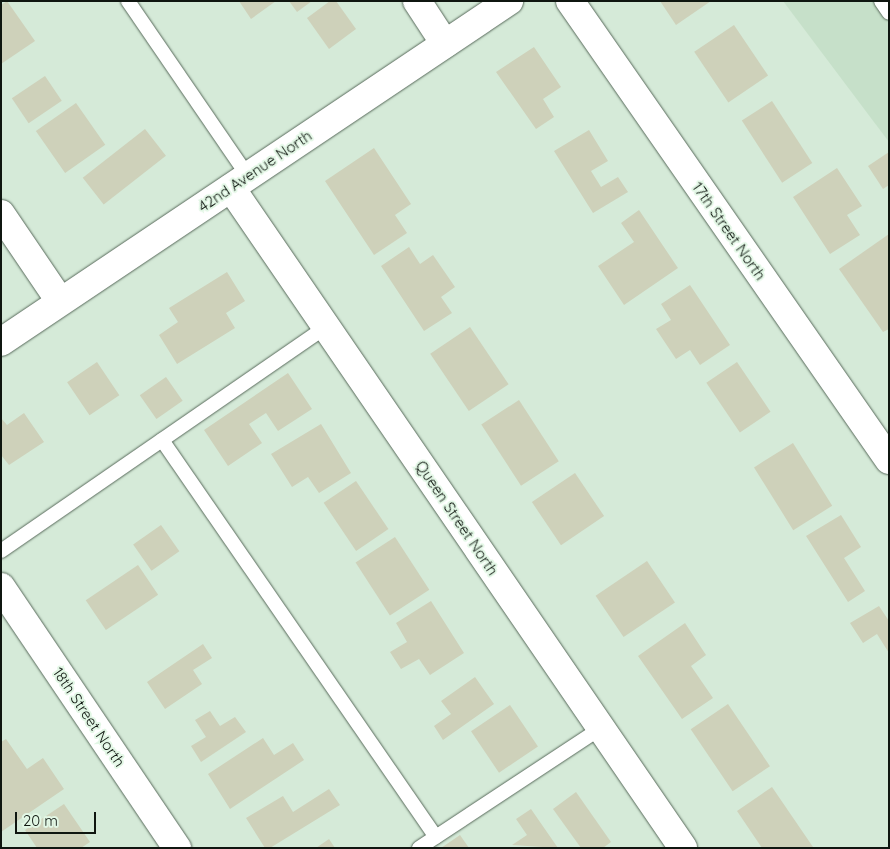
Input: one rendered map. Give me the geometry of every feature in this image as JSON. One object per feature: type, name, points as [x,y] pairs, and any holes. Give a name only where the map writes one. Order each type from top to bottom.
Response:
[{"type":"street","points":[[416,1],[446,44]]},
{"type":"street","name":"42nd Avenue North","points":[[1,342],[509,1]]},
{"type":"street","name":"17th Street North","points":[[570,1],[889,460]]},
{"type":"street","name":"Queen Street North","points":[[240,182],[326,328],[683,848]]},
{"type":"street","points":[[1,214],[60,301]]},
{"type":"street","name":"18th Street North","points":[[1,587],[177,848]]},
{"type":"lane","points":[[128,1],[240,182]]},
{"type":"lane","points":[[881,1],[889,12]]},
{"type":"lane","points":[[1,551],[326,328]]},
{"type":"lane","points":[[162,440],[436,837]]},
{"type":"lane","points":[[419,848],[600,728]]},
{"type":"shaded area","points":[[783,1],[889,1],[889,142]]},
{"type":"building","points":[[7,1],[35,41],[1,64],[1,5]]},
{"type":"building","points":[[239,1],[276,1],[251,19]]},
{"type":"building","points":[[289,1],[312,1],[297,12]]},
{"type":"building","points":[[330,1],[336,1],[356,29],[329,49],[307,18]]},
{"type":"building","points":[[660,1],[711,1],[676,25]]},
{"type":"building","points":[[734,25],[768,76],[728,102],[694,52]]},
{"type":"building","points":[[534,47],[561,87],[543,99],[554,117],[536,129],[496,72]]},
{"type":"building","points":[[45,76],[62,101],[29,123],[12,98]]},
{"type":"building","points":[[772,101],[812,163],[782,183],[742,121]]},
{"type":"building","points":[[76,103],[105,145],[65,173],[36,131]]},
{"type":"building","points":[[145,129],[166,156],[104,204],[83,178]]},
{"type":"building","points":[[589,130],[608,161],[591,171],[601,187],[618,177],[628,192],[593,213],[554,151]]},
{"type":"building","points":[[374,148],[411,204],[395,215],[407,233],[374,255],[325,181]]},
{"type":"building","points":[[889,152],[889,185],[883,189],[868,166]]},
{"type":"building","points":[[837,168],[862,206],[847,215],[860,235],[830,254],[793,197]]},
{"type":"building","points":[[639,210],[678,268],[624,305],[598,266],[634,242],[621,223]]},
{"type":"building","points":[[889,234],[889,329],[883,332],[839,269]]},
{"type":"building","points":[[409,247],[420,264],[433,255],[455,287],[441,297],[452,313],[424,331],[381,266]]},
{"type":"building","points":[[227,272],[245,301],[226,313],[235,328],[177,364],[159,335],[178,322],[169,308]]},
{"type":"building","points":[[690,285],[730,345],[700,365],[690,350],[676,359],[656,329],[671,320],[661,304]]},
{"type":"building","points":[[470,327],[509,384],[469,411],[430,354]]},
{"type":"building","points":[[97,362],[119,395],[90,415],[67,382]]},
{"type":"building","points":[[737,362],[771,412],[740,432],[706,383]]},
{"type":"building","points":[[288,373],[312,409],[278,431],[266,413],[249,424],[262,443],[228,466],[204,430]]},
{"type":"building","points":[[166,377],[183,401],[156,419],[140,395]]},
{"type":"building","points":[[519,400],[559,461],[521,486],[481,425]]},
{"type":"building","points":[[24,413],[44,442],[9,465],[1,455],[1,418],[7,425]]},
{"type":"building","points":[[321,424],[351,473],[319,493],[308,477],[292,487],[271,454]]},
{"type":"building","points":[[793,443],[832,506],[793,530],[754,467]]},
{"type":"building","points":[[575,473],[604,516],[561,545],[532,502]]},
{"type":"building","points":[[356,481],[388,529],[356,551],[324,503]]},
{"type":"building","points":[[841,515],[861,547],[844,558],[865,591],[848,602],[806,536]]},
{"type":"building","points":[[161,525],[179,551],[152,571],[133,545]]},
{"type":"building","points":[[395,537],[429,590],[390,615],[356,563]]},
{"type":"building","points":[[647,561],[675,602],[624,637],[596,596]]},
{"type":"building","points":[[138,565],[158,595],[106,630],[86,600]]},
{"type":"building","points":[[431,601],[464,653],[430,675],[419,659],[401,669],[390,652],[407,642],[396,623]]},
{"type":"building","points":[[879,606],[889,621],[889,653],[877,634],[863,643],[850,623]]},
{"type":"building","points":[[685,623],[706,655],[691,666],[713,698],[682,719],[638,656]]},
{"type":"building","points":[[203,644],[212,658],[193,670],[202,684],[165,709],[147,682]]},
{"type":"building","points":[[475,677],[494,704],[443,740],[434,726],[451,714],[441,701]]},
{"type":"building","points":[[728,704],[770,766],[733,791],[691,729]]},
{"type":"building","points":[[510,705],[538,746],[499,773],[471,731]]},
{"type":"building","points":[[210,711],[220,726],[235,717],[246,732],[201,762],[191,746],[206,737],[195,720]]},
{"type":"building","points":[[263,738],[274,755],[293,743],[304,760],[230,809],[208,774]]},
{"type":"building","points":[[6,739],[27,769],[43,758],[64,789],[1,832],[1,742]]},
{"type":"building","points":[[772,787],[812,848],[762,848],[737,811]]},
{"type":"building","points":[[329,789],[340,805],[270,848],[265,848],[246,818],[283,796],[293,812]]},
{"type":"building","points":[[576,792],[611,842],[603,848],[581,848],[553,809]]},
{"type":"building","points":[[64,804],[90,842],[81,848],[37,848],[25,830]]},
{"type":"building","points":[[531,809],[558,848],[512,845],[527,835],[516,819]]},
{"type":"building","points":[[460,835],[469,848],[441,848]]},
{"type":"building","points":[[329,839],[335,848],[316,848]]}]
